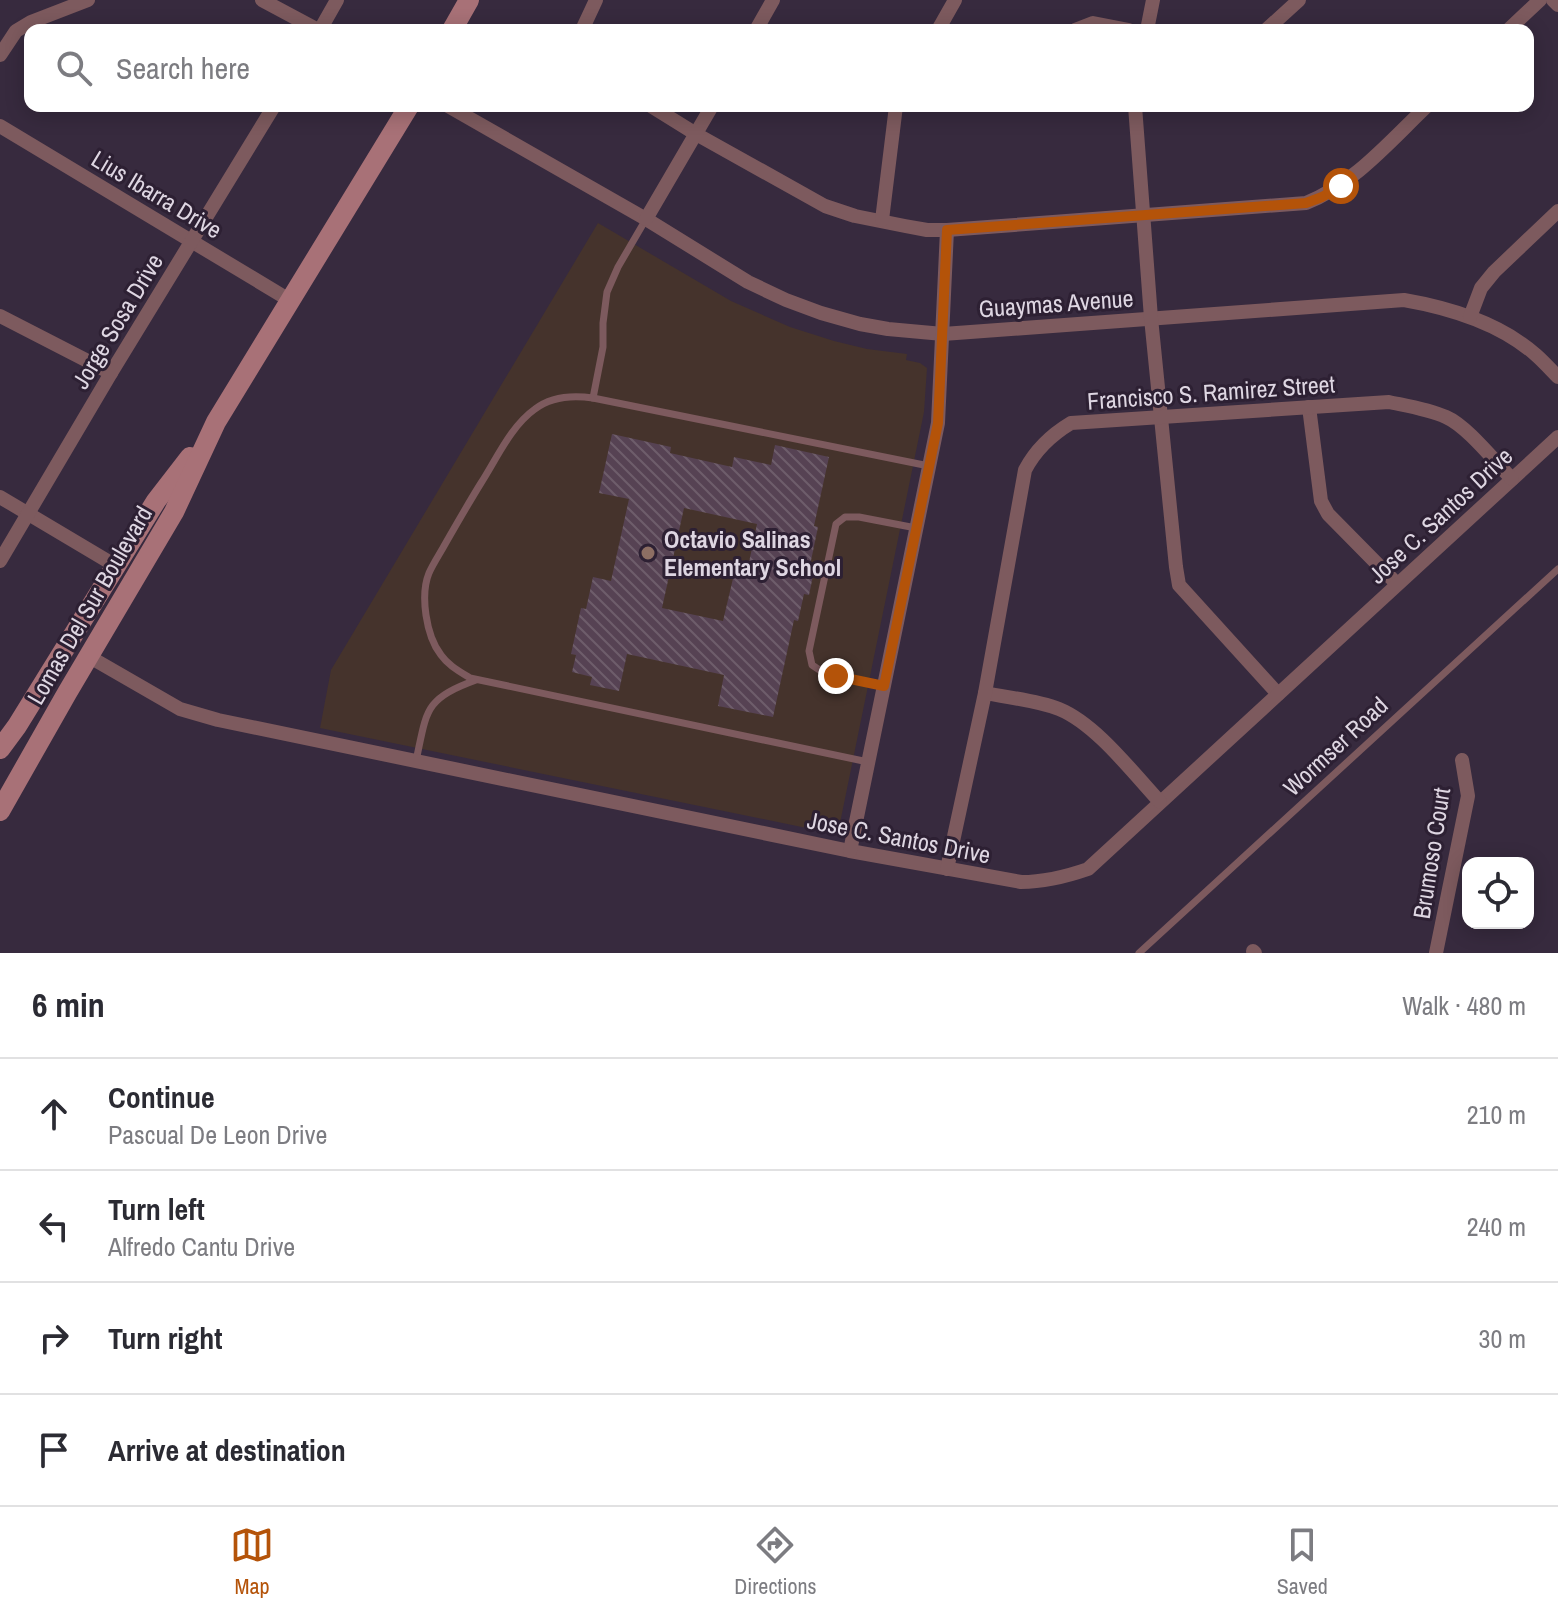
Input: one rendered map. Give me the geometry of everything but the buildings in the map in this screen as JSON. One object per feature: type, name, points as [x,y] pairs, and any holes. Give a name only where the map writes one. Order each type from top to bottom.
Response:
[{"type":"main road","points":[[455,24],[469,0]]},
{"type":"main road","name":"Lomas Del Sur Boulevard","points":[[0,749],[156,501],[216,422],[405,112]]},
{"type":"main road","name":"Lomas Del Sur Boulevard","points":[[0,811],[174,512],[216,422]]},
{"type":"main road","points":[[88,656],[82,649],[83,638],[150,531],[156,501]]},
{"type":"street","points":[[28,24],[88,0]]},
{"type":"street","points":[[262,0],[308,24]]},
{"type":"street","points":[[323,24],[337,0]]},
{"type":"street","points":[[585,24],[596,0]]},
{"type":"street","points":[[759,24],[773,0]]},
{"type":"street","points":[[941,24],[955,0]]},
{"type":"street","points":[[1148,24],[1153,0]]},
{"type":"street","points":[[1273,24],[1299,0]]},
{"type":"street","points":[[1514,24],[1540,0]]},
{"type":"street","points":[[1553,0],[1558,5]]},
{"type":"street","points":[[0,55],[16,31],[24,26]]},
{"type":"street","name":"Jorge Sosa Drive","points":[[0,561],[270,112]]},
{"type":"street","name":"Guaymas Avenue","points":[[459,112],[646,219],[748,282],[786,300],[860,324],[943,334],[1404,300],[1470,317],[1505,333],[1535,353],[1558,377]]},
{"type":"street","points":[[661,112],[825,206],[855,216],[927,230],[1306,203],[1341,186],[1421,112]]},
{"type":"street","points":[[646,219],[709,112]]},
{"type":"street","points":[[882,220],[895,112]]},
{"type":"street","points":[[1135,112],[1160,416],[1179,585],[1278,694]]},
{"type":"street","name":"Lius Ibarra Drive","points":[[0,126],[291,301]]},
{"type":"street","points":[[1470,317],[1481,288],[1494,272],[1558,211]]},
{"type":"street","points":[[850,851],[938,423],[947,230]]},
{"type":"street","points":[[0,316],[111,373]]},
{"type":"street","name":"Francisco S. Ramirez Street","points":[[947,869],[985,693],[1025,470],[1031,457],[1071,423],[1389,402],[1448,418],[1462,428],[1512,479]]},
{"type":"street","points":[[1309,407],[1321,501],[1328,514],[1397,584]]},
{"type":"street","name":"Jose C. Santos Drive","points":[[88,656],[180,709],[218,720],[850,851],[1021,882],[1040,882],[1088,869],[1558,437]]},
{"type":"street","points":[[0,497],[116,566]]},
{"type":"street","points":[[985,693],[1056,708],[1079,721],[1097,735],[1160,802]]},
{"type":"street","name":"Brumoso Court","points":[[1436,953],[1468,796],[1462,760]]},
{"type":"lane","points":[[593,398],[603,347],[607,292],[646,219]]},
{"type":"lane","points":[[868,762],[470,678],[441,655],[432,640],[425,589],[429,572],[520,421],[537,407],[556,399],[574,395],[593,398],[929,466]]},
{"type":"lane","points":[[884,686],[824,673],[812,665],[809,651],[836,524],[845,517],[859,517],[916,528]]},
{"type":"lane","name":"Wormser Road","points":[[1139,953],[1558,569]]},
{"type":"lane","points":[[416,761],[431,706],[444,693],[477,679]]},
{"type":"shaded area","name":"Octavio Salinas Elementary School","points":[[598,223],[731,301],[790,327],[834,341],[907,354],[906,360],[927,368],[924,412],[840,823],[826,832],[320,728],[331,670]]},
{"type":"place","name":"Octavio Salinas Elementary School","points":[[648,553]]},
{"type":"route","points":[[836,676],[884,686],[938,423],[947,230],[1306,203],[1341,186]]}]
